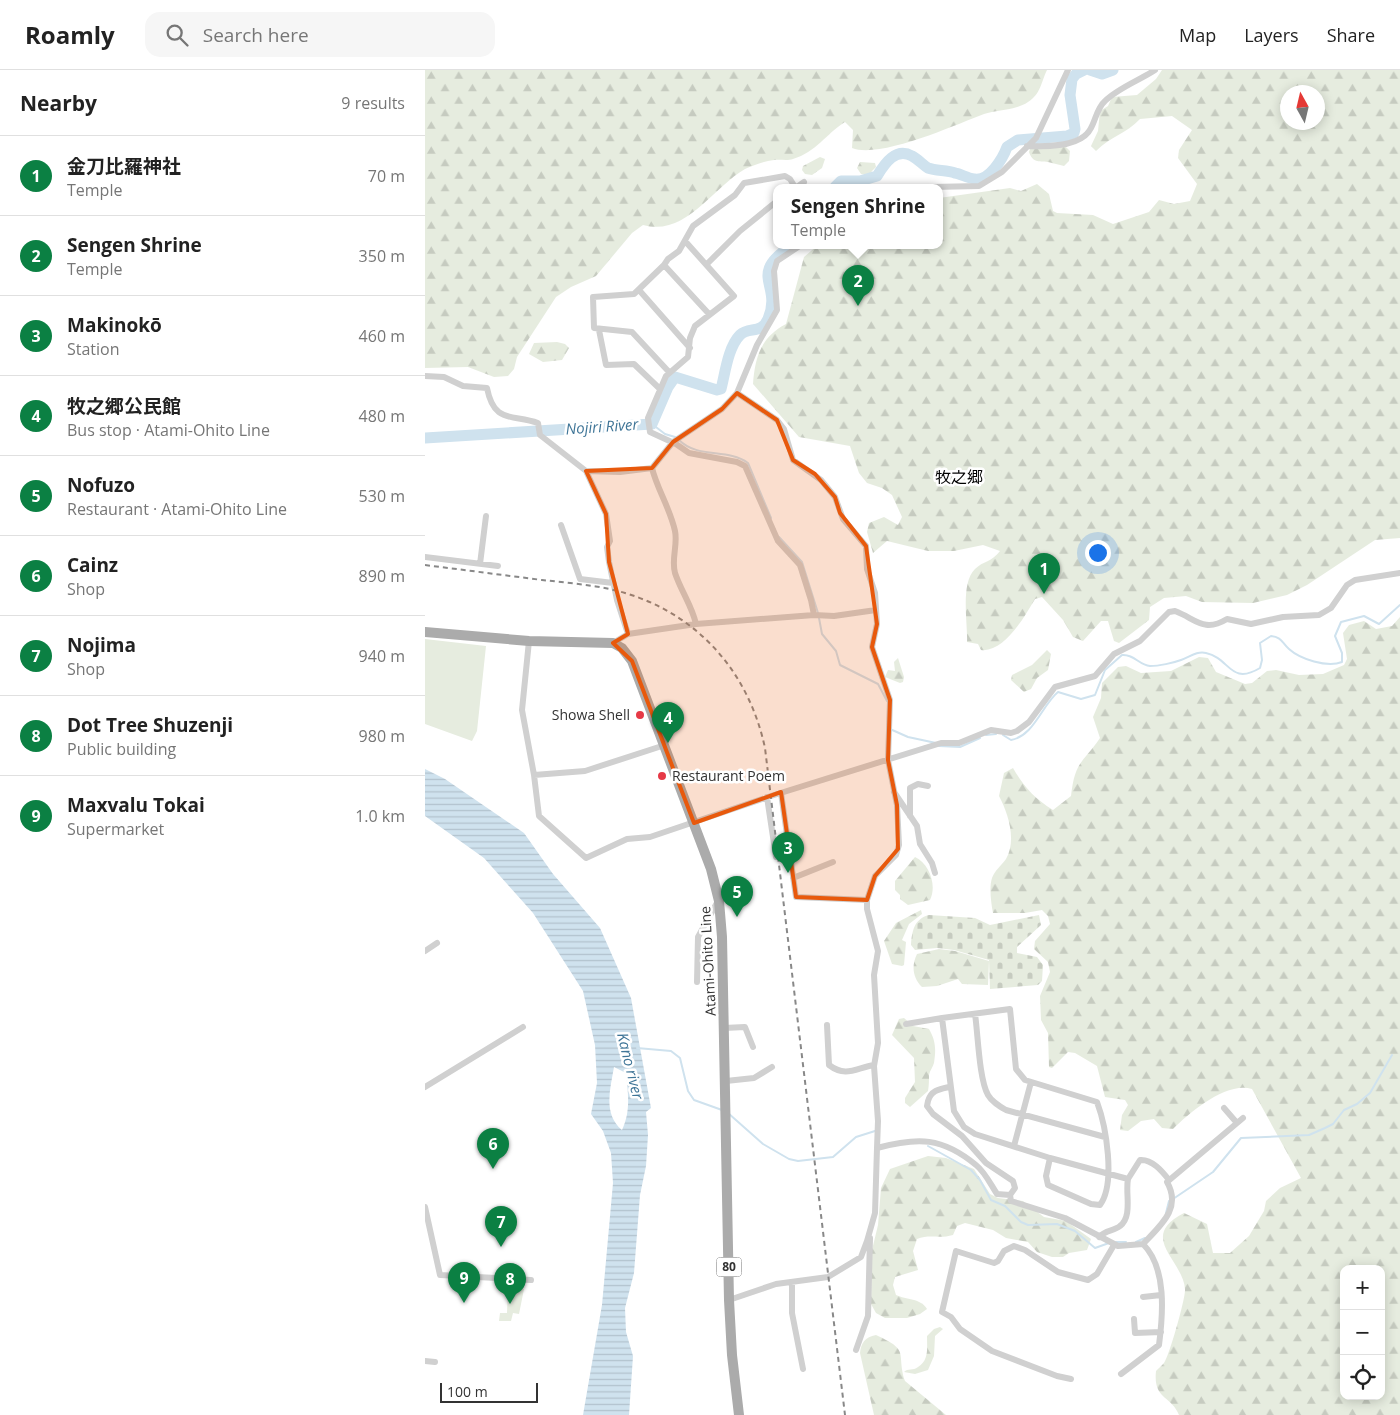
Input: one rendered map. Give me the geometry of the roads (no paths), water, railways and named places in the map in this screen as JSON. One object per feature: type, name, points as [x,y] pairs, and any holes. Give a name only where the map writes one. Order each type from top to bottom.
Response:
[{"type":"main road","points":[[425,632],[529,641],[613,643]]},
{"type":"main road","name":"Atami-Ohito Line","points":[[613,643],[622,648],[632,661],[711,869],[719,901],[722,937],[729,1300]]},
{"type":"main road","name":"80","points":[[729,1300],[732,1355],[739,1415]]},
{"type":"street","points":[[943,187],[971,187],[987,183],[1002,172],[1036,138],[1044,125],[1068,70]]},
{"type":"street","points":[[1027,146],[1067,143],[1082,138],[1091,131],[1097,112],[1105,100],[1155,70]]},
{"type":"street","points":[[669,372],[632,332],[599,330],[593,326],[593,297],[629,295],[639,290],[668,259],[679,251],[693,226],[730,199],[748,181],[785,176],[794,184]]},
{"type":"street","points":[[707,264],[740,231],[773,204]]},
{"type":"street","points":[[685,241],[735,296],[709,314],[692,330],[688,357],[669,372],[659,389],[648,420],[650,432],[676,440],[694,455],[737,462],[745,466],[778,541],[800,565],[817,615]]},
{"type":"street","points":[[586,471],[619,472],[652,468],[676,440],[722,409],[737,393],[757,345],[777,310],[774,271],[777,260],[795,249]]},
{"type":"street","points":[[664,265],[709,314]]},
{"type":"street","points":[[639,290],[690,348]]},
{"type":"street","points":[[599,330],[605,365],[634,364],[659,389]]},
{"type":"street","points":[[425,376],[444,377],[463,386],[487,388],[491,402],[498,412],[506,417],[532,420],[539,425],[540,436],[586,471],[606,514],[611,541],[607,552],[613,583],[627,634]]},
{"type":"street","points":[[729,1300],[776,1284],[828,1277],[857,1260],[862,1254],[875,1213],[878,1121],[874,1065],[878,1043],[874,975],[878,951],[867,909],[867,900],[875,876],[899,849],[897,806],[888,760],[891,729],[890,700],[872,647],[877,624],[875,593],[867,568],[866,546],[843,519],[835,497],[821,480],[793,460],[784,429],[777,420],[737,393]]},
{"type":"street","points":[[652,468],[654,478],[665,498],[675,530],[673,562],[676,576],[693,611],[696,624]]},
{"type":"street","points":[[480,564],[486,516]]},
{"type":"street","points":[[561,525],[580,579],[613,583]]},
{"type":"street","points":[[425,557],[498,566]]},
{"type":"street","points":[[529,641],[522,710],[535,775],[539,816],[586,858],[627,839],[650,837],[767,797],[941,743],[959,743],[991,730],[1011,733],[1017,731],[1029,722],[1051,691],[1095,676],[1114,654],[1140,641],[1169,612],[1175,610],[1200,624],[1212,626],[1227,619],[1251,624],[1283,618],[1310,617],[1331,608],[1347,585],[1355,580],[1400,573]]},
{"type":"street","points":[[613,643],[627,634],[696,624],[817,615],[834,616],[876,610]]},
{"type":"street","points":[[535,775],[585,771],[665,746]]},
{"type":"street","points":[[911,818],[910,788],[917,784],[928,786]]},
{"type":"street","points":[[893,791],[899,797],[917,826],[920,844],[932,863],[935,873]]},
{"type":"street","points":[[781,793],[795,895],[799,899],[867,900]]},
{"type":"street","points":[[767,797],[776,857]]},
{"type":"street","points":[[793,878],[833,862]]},
{"type":"street","points":[[697,982],[698,938],[719,901]]},
{"type":"street","points":[[425,951],[437,943]]},
{"type":"street","points":[[906,1024],[1010,1009],[1016,1069],[1019,1075],[1031,1082],[1097,1102],[1109,1154],[1108,1173],[1102,1202],[1096,1206],[1048,1185],[1046,1176],[1050,1158]]},
{"type":"street","points":[[975,1014],[983,1081],[988,1095],[999,1107],[1022,1115],[1105,1136]]},
{"type":"street","points":[[942,1018],[949,1087],[954,1111],[964,1127],[975,1134],[1050,1158],[1128,1179]]},
{"type":"street","points":[[827,1025],[829,1065],[842,1072],[856,1072],[874,1065]]},
{"type":"street","points":[[425,1087],[523,1027]]},
{"type":"street","points":[[724,1028],[745,1027],[753,1047]]},
{"type":"street","points":[[725,1081],[754,1078],[772,1067]]},
{"type":"street","points":[[1014,1146],[1031,1082]]},
{"type":"street","points":[[949,1087],[936,1090],[932,1094],[928,1101],[929,1110],[962,1136],[986,1163],[1013,1180],[1015,1188],[1010,1196]]},
{"type":"street","points":[[1225,1108],[1237,1123]]},
{"type":"street","points":[[1010,1196],[1011,1201],[1065,1218],[1114,1245],[1143,1244],[1163,1223],[1173,1208],[1173,1198],[1167,1182],[1243,1118]]},
{"type":"street","points":[[877,1148],[916,1140],[938,1143],[977,1166],[997,1194],[1010,1196]]},
{"type":"street","points":[[1099,1237],[1120,1226],[1123,1222],[1128,1202],[1128,1179],[1142,1160],[1160,1169],[1169,1180]]},
{"type":"street","points":[[425,1207],[440,1275],[531,1280]]},
{"type":"street","points":[[856,1350],[868,1316],[869,1235]]},
{"type":"street","points":[[1121,1374],[1158,1348],[1161,1332],[1161,1295],[1157,1267],[1143,1244]]},
{"type":"street","points":[[1071,1379],[1057,1376],[992,1351],[960,1329],[951,1317],[942,1312],[953,1269],[953,1257],[956,1251],[994,1263],[999,1261],[1004,1251],[1014,1246],[1025,1250],[1058,1272],[1088,1280],[1097,1274],[1114,1245]]},
{"type":"street","points":[[792,1282],[792,1312],[803,1369]]},
{"type":"street","points":[[1143,1297],[1161,1295]]},
{"type":"street","points":[[1134,1319],[1135,1333],[1161,1332]]},
{"type":"street","points":[[425,1361],[435,1362]]},
{"type":"water","name":"Kano river","points":[[425,769],[445,779],[524,833],[553,874],[600,928],[631,998],[651,1108],[646,1112],[648,1135],[646,1166],[640,1195],[634,1273],[625,1308],[626,1332],[633,1356],[629,1415],[583,1415],[602,1305],[613,1183],[611,1153],[603,1131],[591,1114],[597,1083],[595,1045],[583,991],[533,913],[484,858],[425,816]],"holes":[[[614,1067],[626,1073],[628,1109],[622,1130],[612,1117],[609,1101]]]},
{"type":"waterway","name":"Nojiri River","points":[[838,184],[841,181],[860,181],[877,176],[891,158],[901,154],[912,156],[931,169],[952,172],[974,179],[985,177],[999,163],[1007,147],[1018,140],[1067,136],[1074,133],[1070,95],[1072,79],[1076,74],[1084,70]]},
{"type":"waterway","name":"Nojiri River","points":[[1090,70],[1102,74],[1113,70]]},
{"type":"waterway","name":"Nojiri River","points":[[425,438],[652,424],[668,387],[675,377],[717,390],[721,389],[730,353],[736,340],[743,332],[762,327],[768,319],[772,297],[768,273],[778,256],[787,249]]},
{"type":"waterway","points":[[652,424],[665,434],[675,437]]},
{"type":"waterway","points":[[679,440],[695,450],[740,458],[748,463],[771,518]]},
{"type":"waterway","points":[[779,537],[802,562],[818,613]]},
{"type":"waterway","points":[[1003,735],[1011,740],[1026,733],[1058,692],[1081,699],[1095,695],[1105,670],[1122,655],[1130,656],[1150,666],[1170,663],[1196,654],[1206,653],[1214,656],[1236,672],[1242,674],[1250,673],[1260,668],[1262,660],[1260,643],[1271,636],[1280,639],[1294,653],[1300,656],[1314,662],[1336,664],[1342,662],[1342,653],[1335,636],[1341,622],[1364,616],[1379,624],[1400,605]]},
{"type":"waterway","points":[[819,618],[822,634],[836,651],[840,665],[878,684],[887,701]]},
{"type":"waterway","points":[[890,729],[908,737],[936,743]]},
{"type":"waterway","points":[[986,735],[996,734]]},
{"type":"waterway","points":[[939,746],[960,747],[980,738]]},
{"type":"waterway","name":"Kano river","points":[[637,1048],[671,1051],[680,1058],[688,1091],[694,1100],[722,1110]]},
{"type":"waterway","points":[[1173,1199],[1213,1172],[1241,1138],[1309,1135],[1333,1124],[1344,1110],[1357,1104],[1370,1093],[1392,1055]]},
{"type":"waterway","points":[[728,1113],[763,1144],[789,1159],[798,1161],[833,1157],[856,1137],[875,1131]]},
{"type":"waterway","points":[[928,1146],[971,1170],[980,1180],[991,1200],[1005,1206],[1021,1222],[1028,1225],[1057,1224],[1075,1231],[1095,1248],[1109,1243]]},
{"type":"waterway","points":[[1166,1213],[1169,1201]]},
{"type":"waterway","points":[[1136,1242],[1145,1238]]},
{"type":"waterway","points":[[1116,1242],[1126,1242]]},
{"type":"railway","points":[[425,565],[594,586],[615,590],[652,603],[676,616],[698,632],[717,651],[747,695],[765,748],[845,1415]]},
{"type":"place","name":"Sengen Shrine","points":[[858,306]]},
{"type":"place","name":"金刀比羅神社","points":[[1044,594]]},
{"type":"place","name":"Showa Shell","points":[[640,715]]},
{"type":"place","name":"牧之郷公民館","points":[[668,743]]},
{"type":"place","name":"Restaurant Poem","points":[[662,776]]},
{"type":"place","name":"Makinokō","points":[[788,873]]},
{"type":"place","name":"Nofuzo","points":[[737,917]]},
{"type":"place","name":"Cainz","points":[[493,1169]]},
{"type":"place","name":"Nojima","points":[[501,1247]]},
{"type":"place","name":"Maxvalu Tokai","points":[[464,1303]]},
{"type":"place","name":"Dot Tree Shuzenji","points":[[510,1304]]},
{"type":"district","name":"牧之郷","points":[[959,477]]}]
